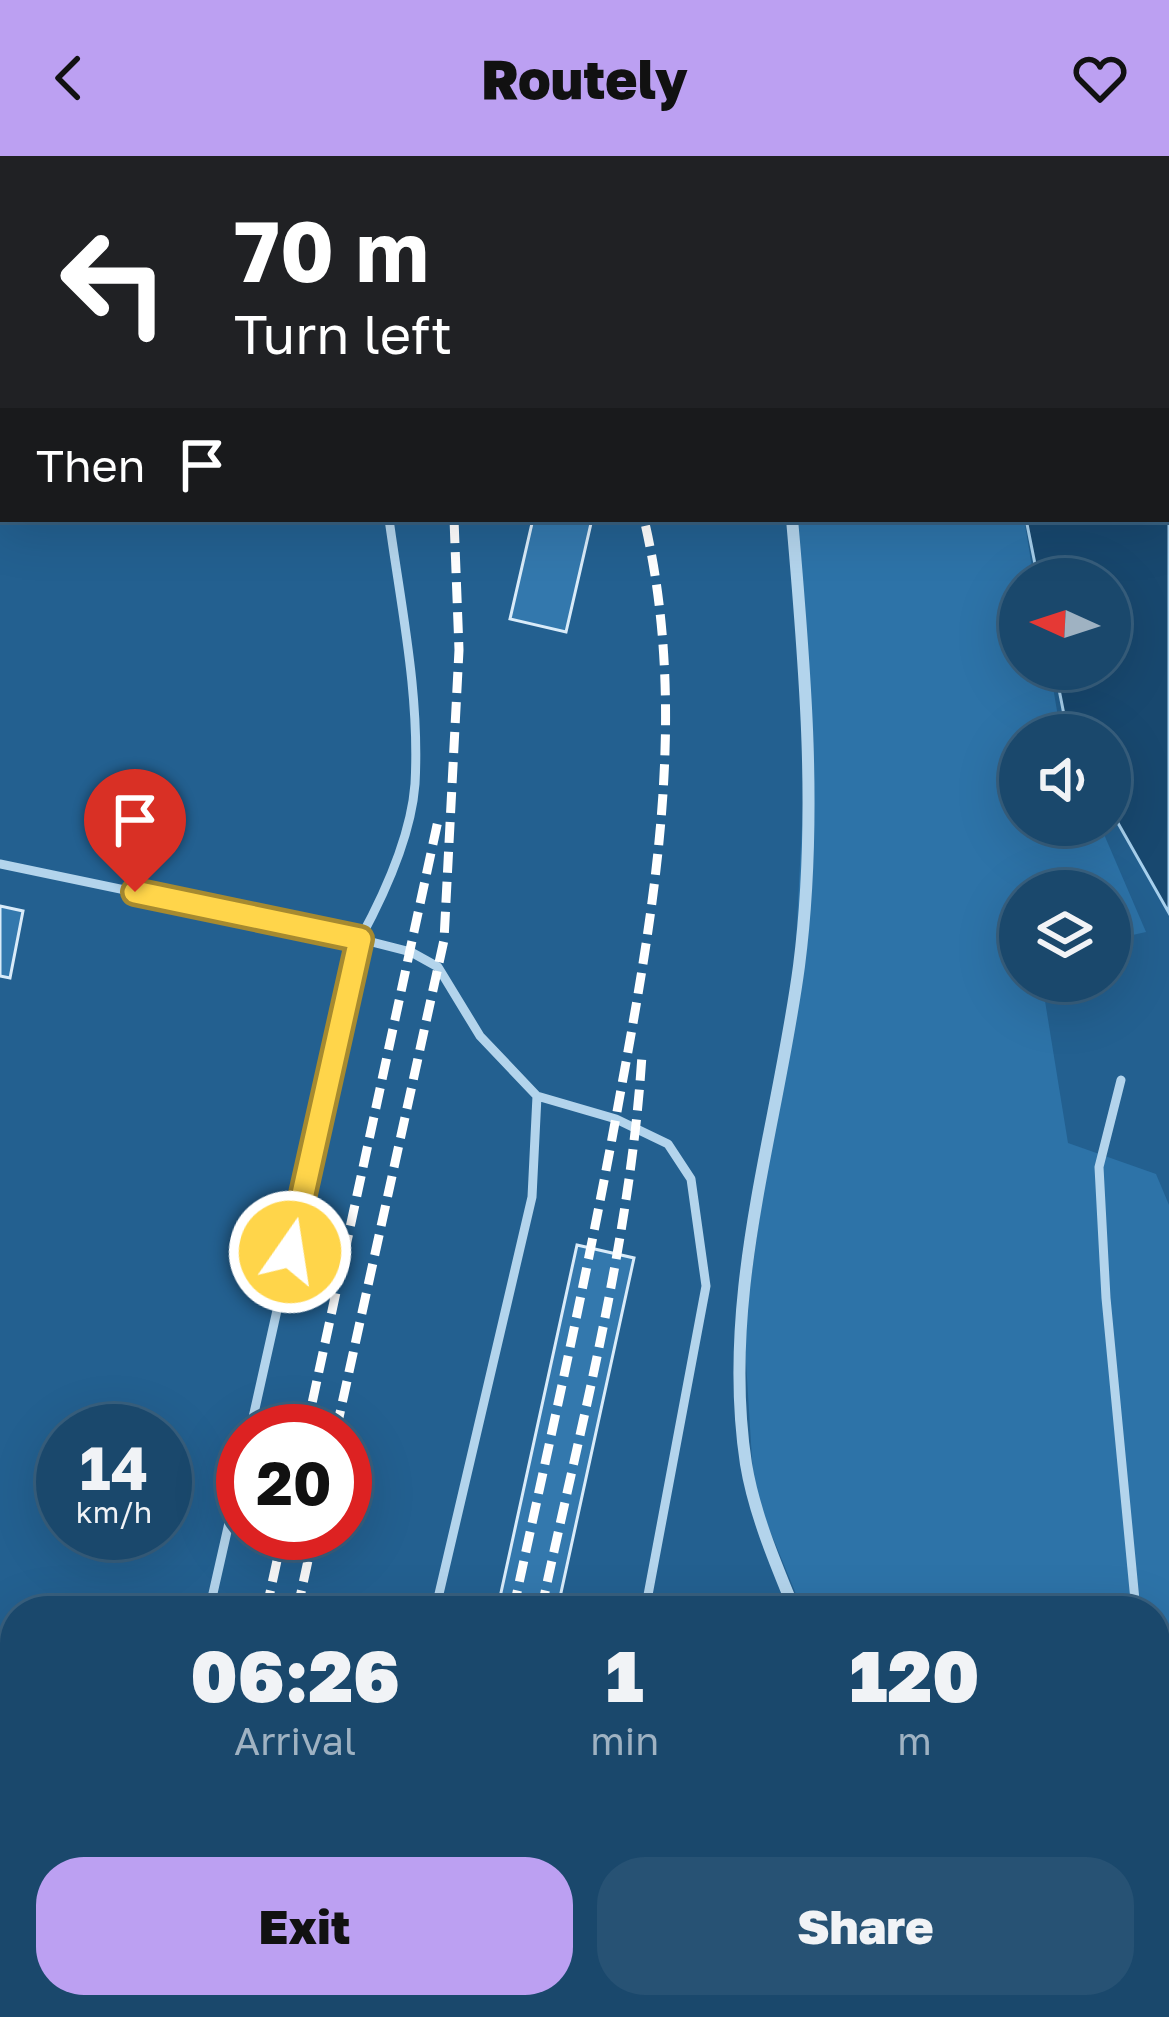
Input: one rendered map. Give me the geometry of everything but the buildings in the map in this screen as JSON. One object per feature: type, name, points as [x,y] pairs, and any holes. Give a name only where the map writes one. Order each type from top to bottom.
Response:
[{"type":"street","points":[[789,1596],[746,1465],[740,1337],[748,1244],[799,964],[808,706],[792,522]]},
{"type":"lane","points":[[256,1404],[360,939],[380,903],[402,843],[415,787],[413,677],[389,522]]},
{"type":"lane","points":[[0,864],[411,952],[438,967],[480,1036],[538,1096],[616,1119],[668,1144],[691,1179],[706,1286],[648,1596]]},
{"type":"lane","points":[[1121,1080],[1099,1167],[1106,1298],[1135,1596]]},
{"type":"lane","points":[[439,1596],[532,1197],[538,1096]]},
{"type":"lane","points":[[212,1596],[221,1560]]},
{"type":"shaded area","points":[[789,522],[1024,522],[1030,558],[999,558],[999,690],[1054,690],[1058,714],[999,714],[999,846],[1109,846],[1119,870],[999,870],[999,1002],[1045,1002],[1068,1143],[1156,1174],[1169,1205],[1169,1596],[797,1596],[754,1492],[744,1329],[795,962],[807,727]]},
{"type":"shaded area","points":[[1027,522],[1169,522],[1169,913],[1131,846],[1131,714],[1064,714],[1059,690],[1131,690],[1131,558],[1034,558]]},
{"type":"shaded area","points":[[1131,897],[1146,932],[1131,935]]},
{"type":"railway","points":[[342,1404],[444,940],[459,650],[454,522]]},
{"type":"railway","points":[[516,1596],[608,1160],[655,880],[665,735],[664,663],[645,522]]},
{"type":"railway","points":[[312,1404],[439,816]]},
{"type":"railway","points":[[544,1596],[615,1265],[642,1055]]},
{"type":"railway","points":[[269,1596],[277,1560]]},
{"type":"railway","points":[[300,1596],[308,1560]]},
{"type":"route","points":[[135,892],[360,939],[290,1252]]}]
